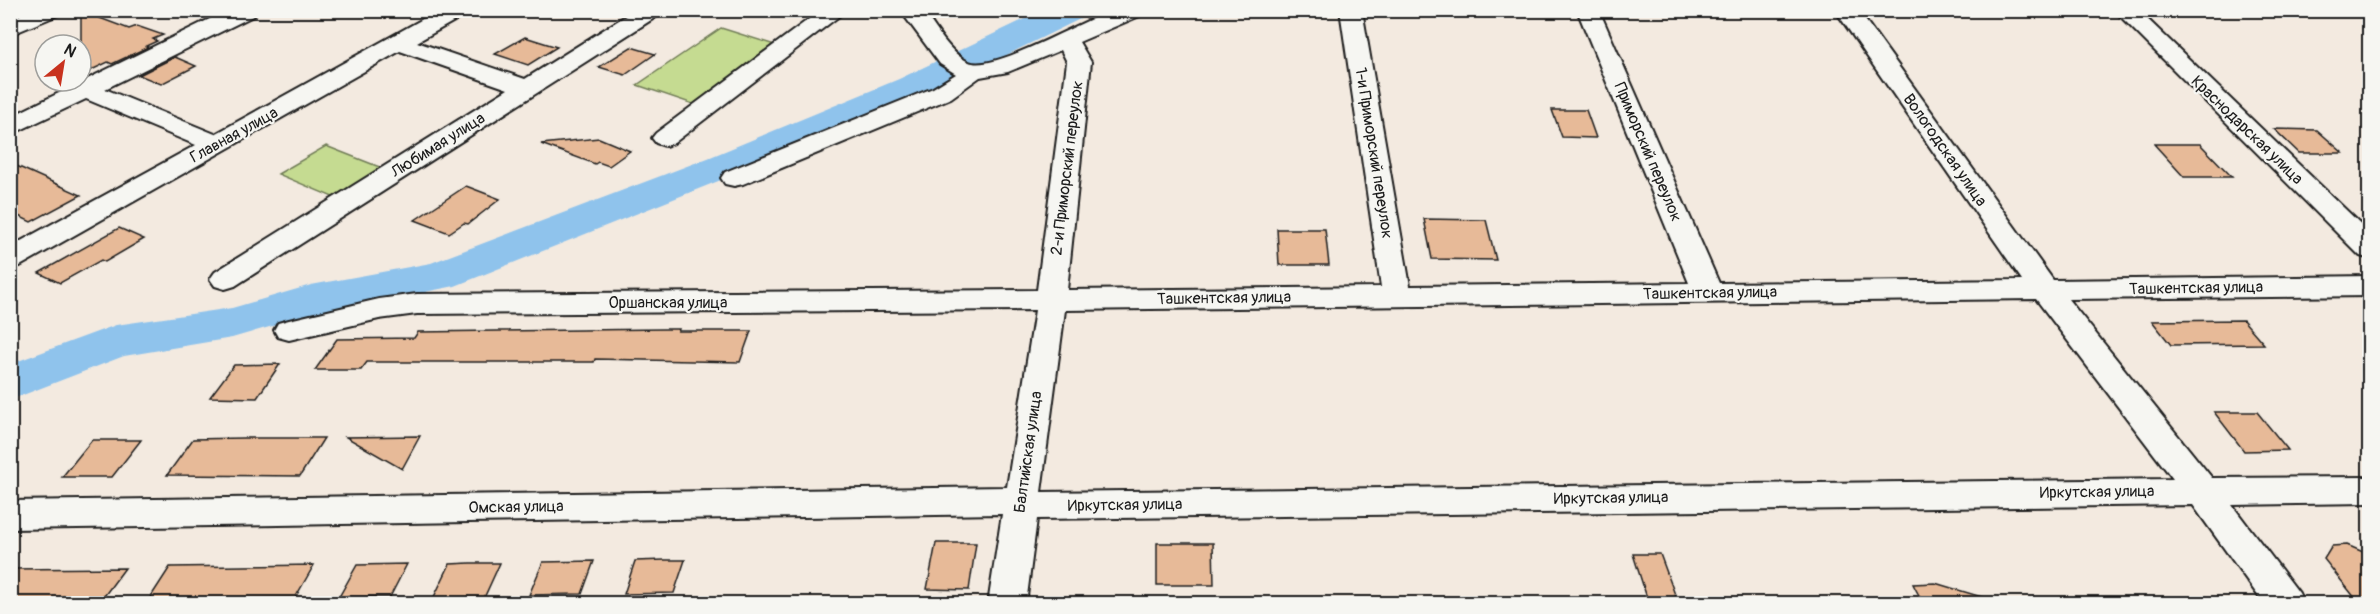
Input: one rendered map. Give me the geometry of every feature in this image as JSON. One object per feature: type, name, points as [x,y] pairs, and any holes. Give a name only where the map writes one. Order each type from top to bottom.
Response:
[{"type":"street","points":[[10,28],[50,10]]},
{"type":"street","points":[[93,86],[247,10]]},
{"type":"street","name":"Главная улица","points":[[10,259],[457,10]]},
{"type":"street","name":"Любимая улица","points":[[225,279],[651,10]]},
{"type":"street","points":[[665,138],[836,10]]},
{"type":"street","points":[[911,10],[941,51],[961,66],[1000,67],[1134,10]]},
{"type":"street","name":"1-и Приморский переулок","points":[[1351,10],[1397,296]]},
{"type":"street","name":"Приморский переулок","points":[[1588,10],[1708,293]]},
{"type":"street","name":"Вологодская улица","points":[[1846,10],[2044,289],[2286,603]]},
{"type":"street","name":"Краснодарская улица","points":[[2125,10],[2370,250]]},
{"type":"street","name":"2-и Приморский переулок","points":[[1051,300],[1079,62],[1071,47],[1064,41]]},
{"type":"street","points":[[399,43],[528,88]]},
{"type":"street","points":[[734,178],[942,93],[962,81],[961,66]]},
{"type":"street","points":[[10,127],[79,93]]},
{"type":"street","points":[[92,93],[217,144]]},
{"type":"street","name":"Ташкентская улица","points":[[1051,300],[2370,286]]},
{"type":"street","name":"Оршанская улица","points":[[289,330],[379,309],[417,304],[1051,300]]},
{"type":"street","name":"Балтийская улица","points":[[1007,603],[1051,300]]},
{"type":"street","name":"Иркутская улица","points":[[1020,503],[2370,490]]},
{"type":"street","name":"Омская улица","points":[[10,515],[1020,503]]},
{"type":"green space","points":[[721,28],[778,46],[696,105],[637,85]]},
{"type":"green space","points":[[326,146],[382,168],[335,198],[278,174]]},
{"type":"building","points":[[81,11],[129,29],[137,26],[163,35],[153,39],[157,41],[146,46],[148,47],[112,64],[108,62],[93,69],[93,33],[81,33]]},
{"type":"building","points":[[525,37],[557,47],[528,65],[495,54]]},
{"type":"building","points":[[631,47],[655,54],[625,75],[599,67]]},
{"type":"building","points":[[175,57],[196,66],[161,84],[139,75]]},
{"type":"building","points":[[1552,110],[1586,110],[1596,138],[1562,137]]},
{"type":"building","points":[[2274,129],[2317,130],[2343,153],[2299,153]]},
{"type":"building","points":[[599,138],[630,151],[609,166],[598,162],[595,164],[541,144]]},
{"type":"building","points":[[2154,144],[2200,144],[2232,177],[2184,177]]},
{"type":"building","points":[[10,163],[81,195],[31,222],[10,212]]},
{"type":"building","points":[[466,186],[500,199],[468,224],[464,223],[449,233],[415,220]]},
{"type":"building","points":[[1424,219],[1486,220],[1496,260],[1432,259]]},
{"type":"building","points":[[119,228],[144,239],[105,262],[101,260],[60,283],[39,273]]},
{"type":"building","points":[[1277,229],[1325,229],[1329,265],[1279,265]]},
{"type":"building","points":[[2243,320],[2264,344],[2171,345],[2152,321]]},
{"type":"building","points":[[679,329],[678,331],[751,331],[740,362],[595,359],[594,362],[367,362],[361,370],[315,370],[337,339],[414,338],[418,332]]},
{"type":"building","points":[[280,364],[257,398],[210,397],[234,365]]},
{"type":"building","points":[[2214,412],[2257,412],[2288,450],[2244,451]]},
{"type":"building","points":[[420,436],[402,469],[346,437]]},
{"type":"building","points":[[324,438],[300,476],[167,475],[193,439]]},
{"type":"building","points":[[92,440],[141,440],[112,477],[62,477]]},
{"type":"building","points":[[936,543],[976,543],[969,590],[927,589]]},
{"type":"building","points":[[1157,543],[1213,543],[1214,585],[1157,585]]},
{"type":"building","points":[[2347,545],[2370,555],[2370,603],[2359,603],[2324,559],[2332,546]]},
{"type":"building","points":[[1633,554],[1660,554],[1677,600],[1648,601]]},
{"type":"building","points":[[685,560],[674,593],[624,594],[635,561]]},
{"type":"building","points":[[594,561],[582,594],[529,595],[543,562]]},
{"type":"building","points":[[500,563],[484,598],[433,599],[450,564]]},
{"type":"building","points":[[407,564],[390,597],[339,597],[357,565]]},
{"type":"building","points":[[314,565],[295,598],[148,601],[170,567]]},
{"type":"building","points":[[125,568],[99,603],[10,603],[10,569]]},
{"type":"building","points":[[1935,583],[1985,598],[1984,603],[1923,603],[1913,584]]},
{"type":"waterway","points":[[10,383],[116,341],[232,323],[311,300],[440,276],[722,166],[912,87],[1072,10]]}]
